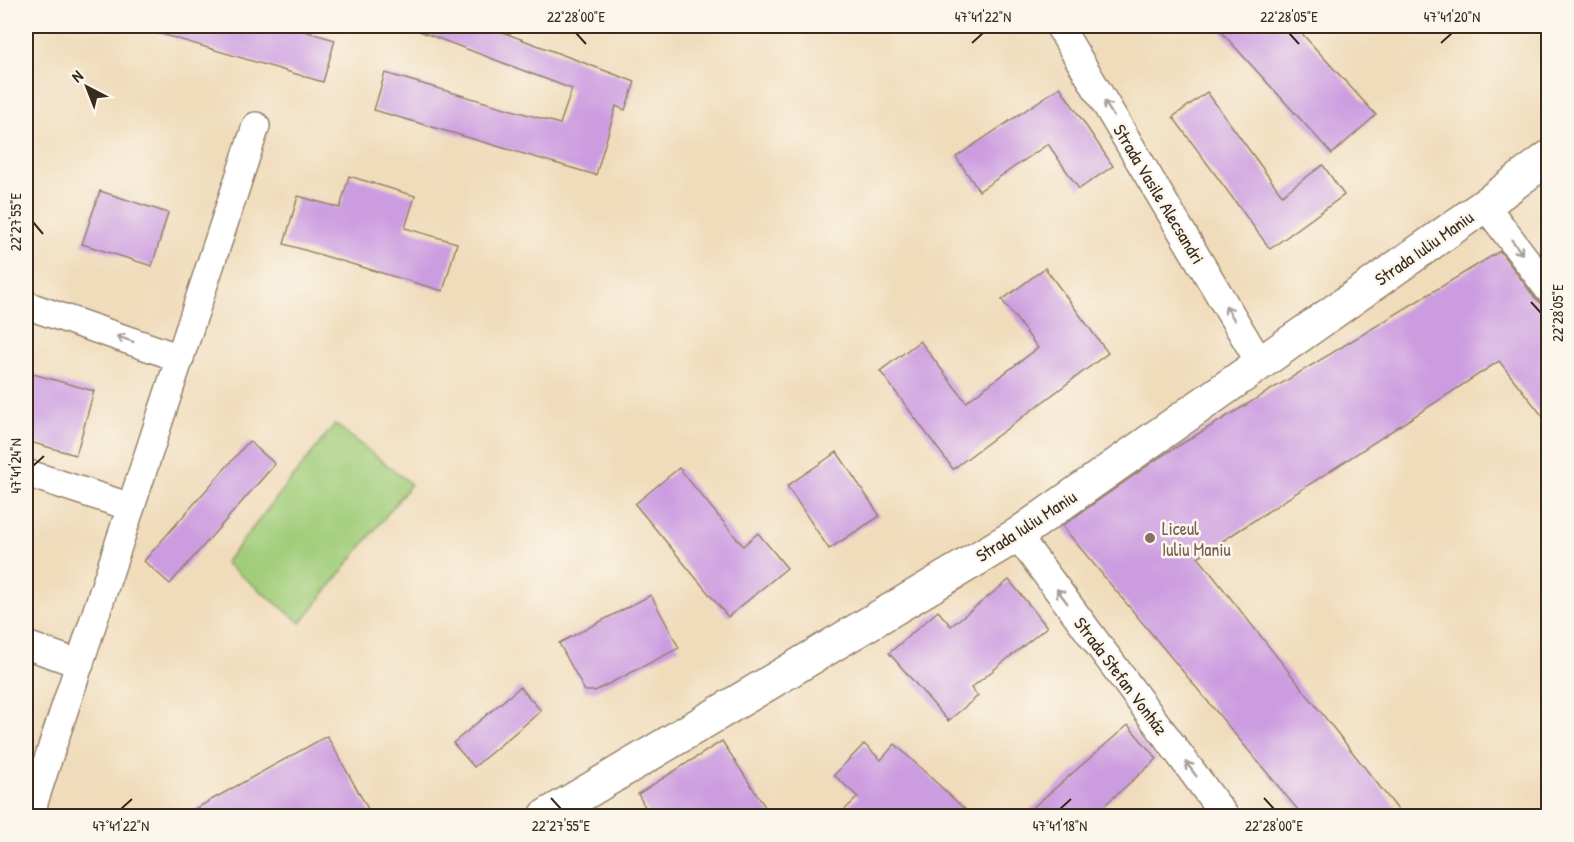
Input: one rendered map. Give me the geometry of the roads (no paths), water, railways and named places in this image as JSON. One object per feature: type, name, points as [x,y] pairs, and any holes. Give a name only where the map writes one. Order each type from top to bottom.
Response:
[{"type":"street","name":"Strada Vasile Alecsandri","points":[[1059,26],[1260,363]]},
{"type":"street","points":[[31,806],[80,664],[256,126]]},
{"type":"street","name":"Strada Iuliu Maniu","points":[[546,816],[1017,535],[1485,205],[1548,158]]},
{"type":"street","points":[[1485,205],[1548,290]]},
{"type":"street","points":[[26,305],[180,358]]},
{"type":"street","points":[[26,473],[131,507]]},
{"type":"street","name":"Strada Stefan Vonház","points":[[1017,535],[1226,816]]},
{"type":"street","points":[[26,645],[80,664]]},
{"type":"place","name":"Liceul Iuliu Maniu","points":[[1150,538]]}]
